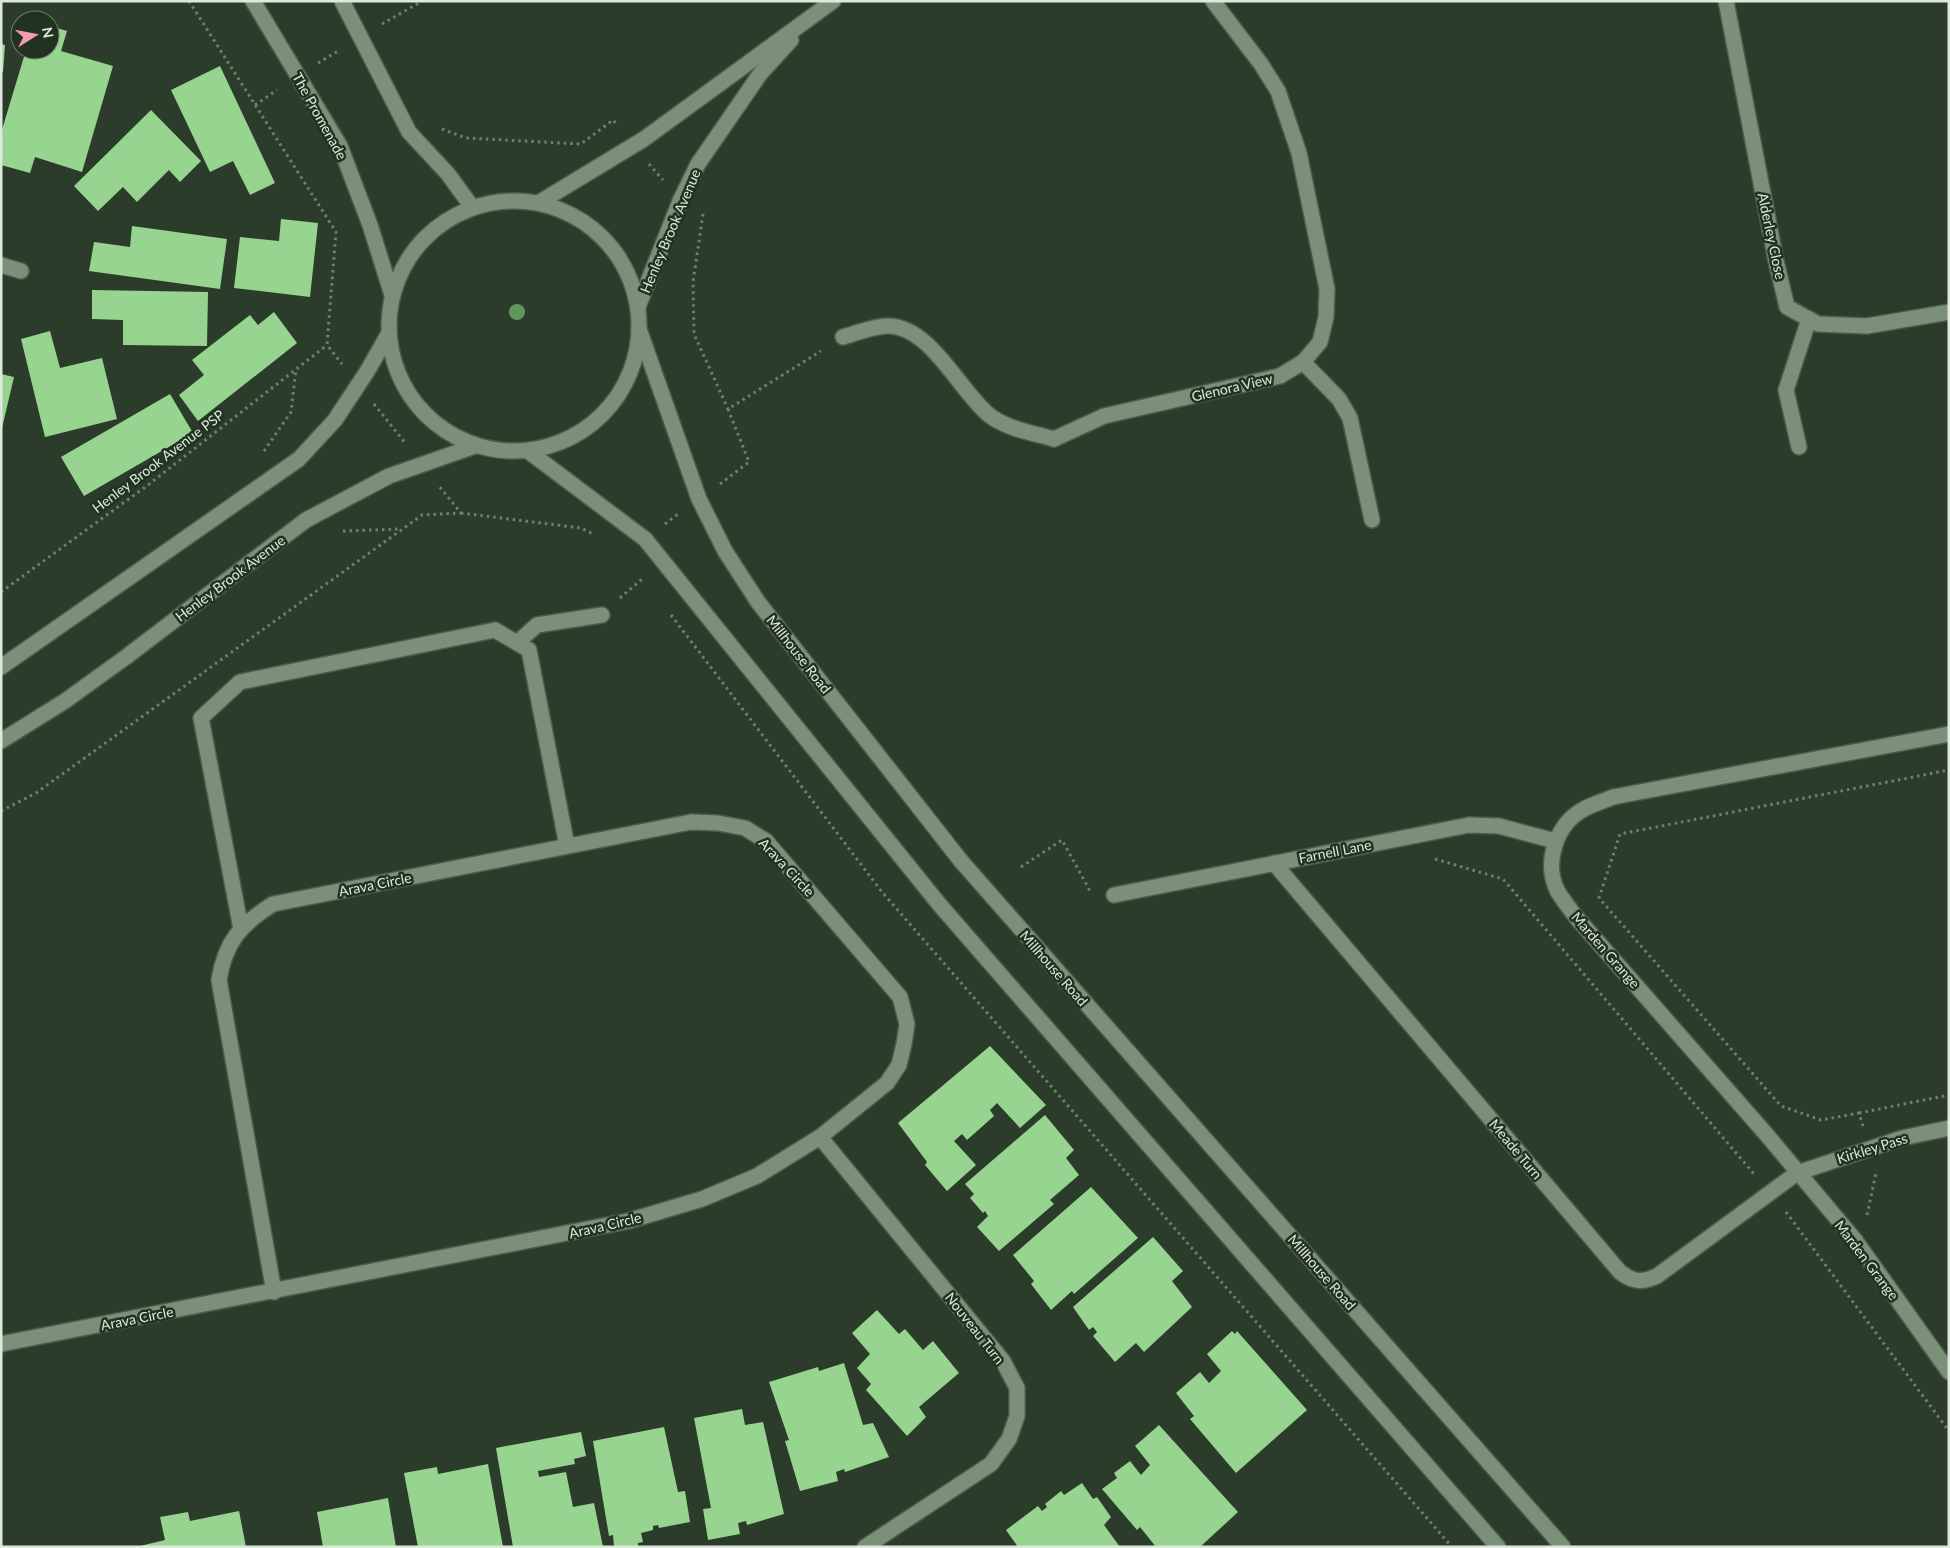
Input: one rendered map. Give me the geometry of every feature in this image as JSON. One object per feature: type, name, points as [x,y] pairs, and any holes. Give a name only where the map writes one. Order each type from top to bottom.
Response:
[{"type":"street","name":"The Promenade","points":[[253,1],[340,146],[370,225],[392,295]]},
{"type":"street","points":[[342,1],[362,36],[379,75],[409,132],[448,174],[472,207]]},
{"type":"street","name":"Henley Brook Avenue","points":[[540,202],[644,139],[833,1]]},
{"type":"street","name":"Glenora View","points":[[843,337],[888,326],[908,331],[926,342],[976,402],[991,416],[1003,423],[1054,439],[1104,416],[1280,376],[1303,362],[1320,342],[1326,317],[1327,289],[1300,153],[1278,91],[1262,64],[1213,1]]},
{"type":"street","name":"Alderley Close","points":[[1726,1],[1776,261],[1788,307],[1818,324],[1867,326],[1949,312]]},
{"type":"street","name":"Henley Brook Avenue","points":[[638,307],[680,202],[698,164],[760,74],[815,15]]},
{"type":"street","points":[[517,199],[540,202],[575,216],[605,239],[627,271],[638,307],[639,329],[634,364],[618,397],[593,423],[563,442],[528,451],[502,451],[475,446],[442,429],[415,403],[396,370],[388,333],[392,295],[408,257],[436,226],[472,207],[494,201],[517,199]]},
{"type":"street","points":[[1,265],[21,271]]},
{"type":"street","points":[[1799,447],[1786,390],[1809,319]]},
{"type":"street","name":"Millhouse Road","points":[[639,329],[699,499],[725,551],[758,602],[961,861],[1562,1547]]},
{"type":"street","points":[[1,667],[299,458],[335,420],[388,333]]},
{"type":"street","points":[[1303,362],[1339,399],[1350,418],[1372,520]]},
{"type":"street","name":"Henley Brook Avenue","points":[[1,741],[80,690],[306,520],[389,476],[475,446]]},
{"type":"street","points":[[528,451],[646,539],[939,904],[1498,1547]]},
{"type":"street","points":[[517,643],[537,626],[602,615]]},
{"type":"street","points":[[242,929],[201,718],[240,682],[494,630],[530,650],[568,846]]},
{"type":"street","name":"Marden Grange","points":[[1949,734],[1613,797],[1584,809],[1568,822],[1555,841],[1552,868],[1558,891],[1576,917],[1766,1134],[1854,1240],[1949,1372]]},
{"type":"street","name":"Arava Circle","points":[[1,1344],[274,1292],[637,1218],[702,1200],[757,1176],[820,1137],[887,1084],[899,1065],[908,1024],[900,997],[766,841],[745,828],[718,823],[691,822],[273,904],[249,919],[223,959],[219,980],[274,1292]]},
{"type":"street","name":"Farnell Lane","points":[[1114,895],[1469,825],[1499,826],[1555,841]]},
{"type":"street","name":"Meade Turn","points":[[1274,863],[1620,1272],[1632,1280],[1646,1281],[1657,1276],[1797,1173]]},
{"type":"street","name":"Kirkley Pass","points":[[1797,1173],[1902,1138],[1949,1128]]},
{"type":"street","name":"Nouveau Turn","points":[[820,1137],[1003,1361],[1017,1388],[1017,1416],[1009,1439],[991,1464],[865,1547]]},
{"type":"path","points":[[189,1],[336,232],[327,345],[461,513]]},
{"type":"path","points":[[255,105],[362,36],[419,3]]},
{"type":"path","points":[[440,128],[466,138],[504,141]]},
{"type":"path","points":[[646,539],[749,462],[728,410],[843,337]]},
{"type":"path","name":"Henley Brook Avenue PSP","points":[[1,592],[148,485],[327,345]]},
{"type":"path","points":[[261,455],[291,412],[296,369]]},
{"type":"path","points":[[1,811],[36,792],[422,515],[461,513],[581,528],[602,539]]},
{"type":"path","points":[[637,572],[646,583]]},
{"type":"path","points":[[668,611],[882,892],[1452,1547]]},
{"type":"path","points":[[1949,770],[1620,834],[1599,898],[1781,1106],[1822,1120],[1949,1095]]},
{"type":"path","points":[[1021,867],[1062,840],[1094,898]]},
{"type":"path","points":[[1434,858],[1503,879],[1790,1217],[1949,1431]]},
{"type":"path","points":[[1859,1113],[1877,1176],[1867,1214],[1872,1222]]},
{"type":"building","points":[[60,29],[67,31],[61,51],[113,66],[82,172],[35,157],[30,173],[1,165],[1,133],[23,60],[60,60]]},
{"type":"building","points":[[1,44],[5,45],[3,72],[1,72]]},
{"type":"building","points":[[220,66],[275,183],[250,195],[233,161],[210,172],[171,90]]},
{"type":"building","points":[[151,110],[201,161],[180,182],[169,170],[137,202],[123,187],[98,211],[74,186]]},
{"type":"building","points":[[281,219],[318,223],[310,297],[234,288],[240,237],[279,241]]},
{"type":"building","points":[[132,226],[227,239],[220,289],[89,271],[94,242],[130,247]]},
{"type":"building","points":[[92,290],[208,292],[207,346],[123,345],[123,320],[92,319]]},
{"type":"building","points":[[274,312],[297,343],[198,421],[179,395],[204,375],[192,360],[250,315],[258,325]]},
{"type":"building","points":[[50,331],[60,368],[102,358],[117,419],[45,437],[21,339]]},
{"type":"building","points":[[1,374],[14,377],[2,428],[1,428]]},
{"type":"building","points":[[170,394],[193,433],[84,496],[61,457]]},
{"type":"building","points":[[990,1046],[1046,1105],[1020,1128],[997,1103],[990,1110],[994,1116],[967,1140],[962,1134],[954,1141],[976,1165],[947,1191],[925,1165],[927,1162],[898,1123]]},
{"type":"building","points":[[1045,1115],[1074,1150],[1066,1158],[1079,1175],[1050,1200],[1054,1204],[999,1251],[977,1227],[988,1216],[970,1198],[974,1194],[965,1184]]},
{"type":"building","points":[[1091,1187],[1138,1238],[1074,1294],[1072,1291],[1051,1310],[1031,1284],[1034,1281],[1013,1255]]},
{"type":"building","points":[[1153,1237],[1183,1271],[1172,1281],[1192,1307],[1144,1352],[1136,1343],[1115,1362],[1093,1336],[1097,1332],[1093,1327],[1089,1330],[1073,1307]]},
{"type":"building","points":[[877,1310],[899,1334],[905,1329],[923,1350],[933,1341],[959,1373],[919,1407],[926,1417],[907,1436],[866,1390],[871,1384],[857,1368],[870,1354],[852,1333]]},
{"type":"building","points":[[1232,1331],[1235,1334],[1237,1331],[1307,1410],[1236,1473],[1190,1419],[1194,1416],[1176,1393],[1200,1372],[1209,1383],[1221,1371],[1207,1354]]},
{"type":"building","points":[[844,1363],[863,1425],[873,1423],[889,1457],[845,1472],[844,1469],[836,1472],[838,1481],[800,1491],[785,1441],[789,1440],[769,1382],[818,1367],[819,1371]]},
{"type":"building","points":[[742,1409],[745,1425],[763,1422],[784,1514],[747,1525],[746,1521],[738,1523],[740,1534],[708,1540],[703,1509],[711,1508],[694,1418]]},
{"type":"building","points":[[1159,1425],[1238,1512],[1200,1547],[1156,1547],[1140,1527],[1137,1530],[1102,1489],[1117,1478],[1114,1473],[1130,1461],[1141,1475],[1150,1465],[1135,1446]]},
{"type":"building","points":[[664,1427],[678,1492],[685,1491],[690,1522],[659,1528],[658,1525],[653,1526],[653,1530],[641,1533],[643,1542],[638,1543],[638,1547],[614,1547],[613,1535],[609,1536],[593,1441]]},
{"type":"building","points":[[581,1432],[586,1456],[574,1459],[575,1464],[538,1471],[539,1477],[566,1472],[573,1507],[594,1503],[603,1547],[513,1547],[496,1448]]},
{"type":"building","points":[[488,1464],[503,1547],[418,1547],[404,1473],[437,1467],[438,1474]]},
{"type":"building","points":[[1082,1483],[1093,1499],[1097,1497],[1111,1517],[1104,1525],[1120,1547],[1018,1547],[1006,1530],[1038,1506],[1042,1511],[1047,1507],[1045,1504],[1061,1491],[1064,1495]]},
{"type":"building","points":[[388,1498],[396,1547],[323,1547],[317,1512]]},
{"type":"building","points":[[239,1511],[246,1547],[136,1547],[165,1540],[160,1517],[188,1512],[190,1521]]}]
